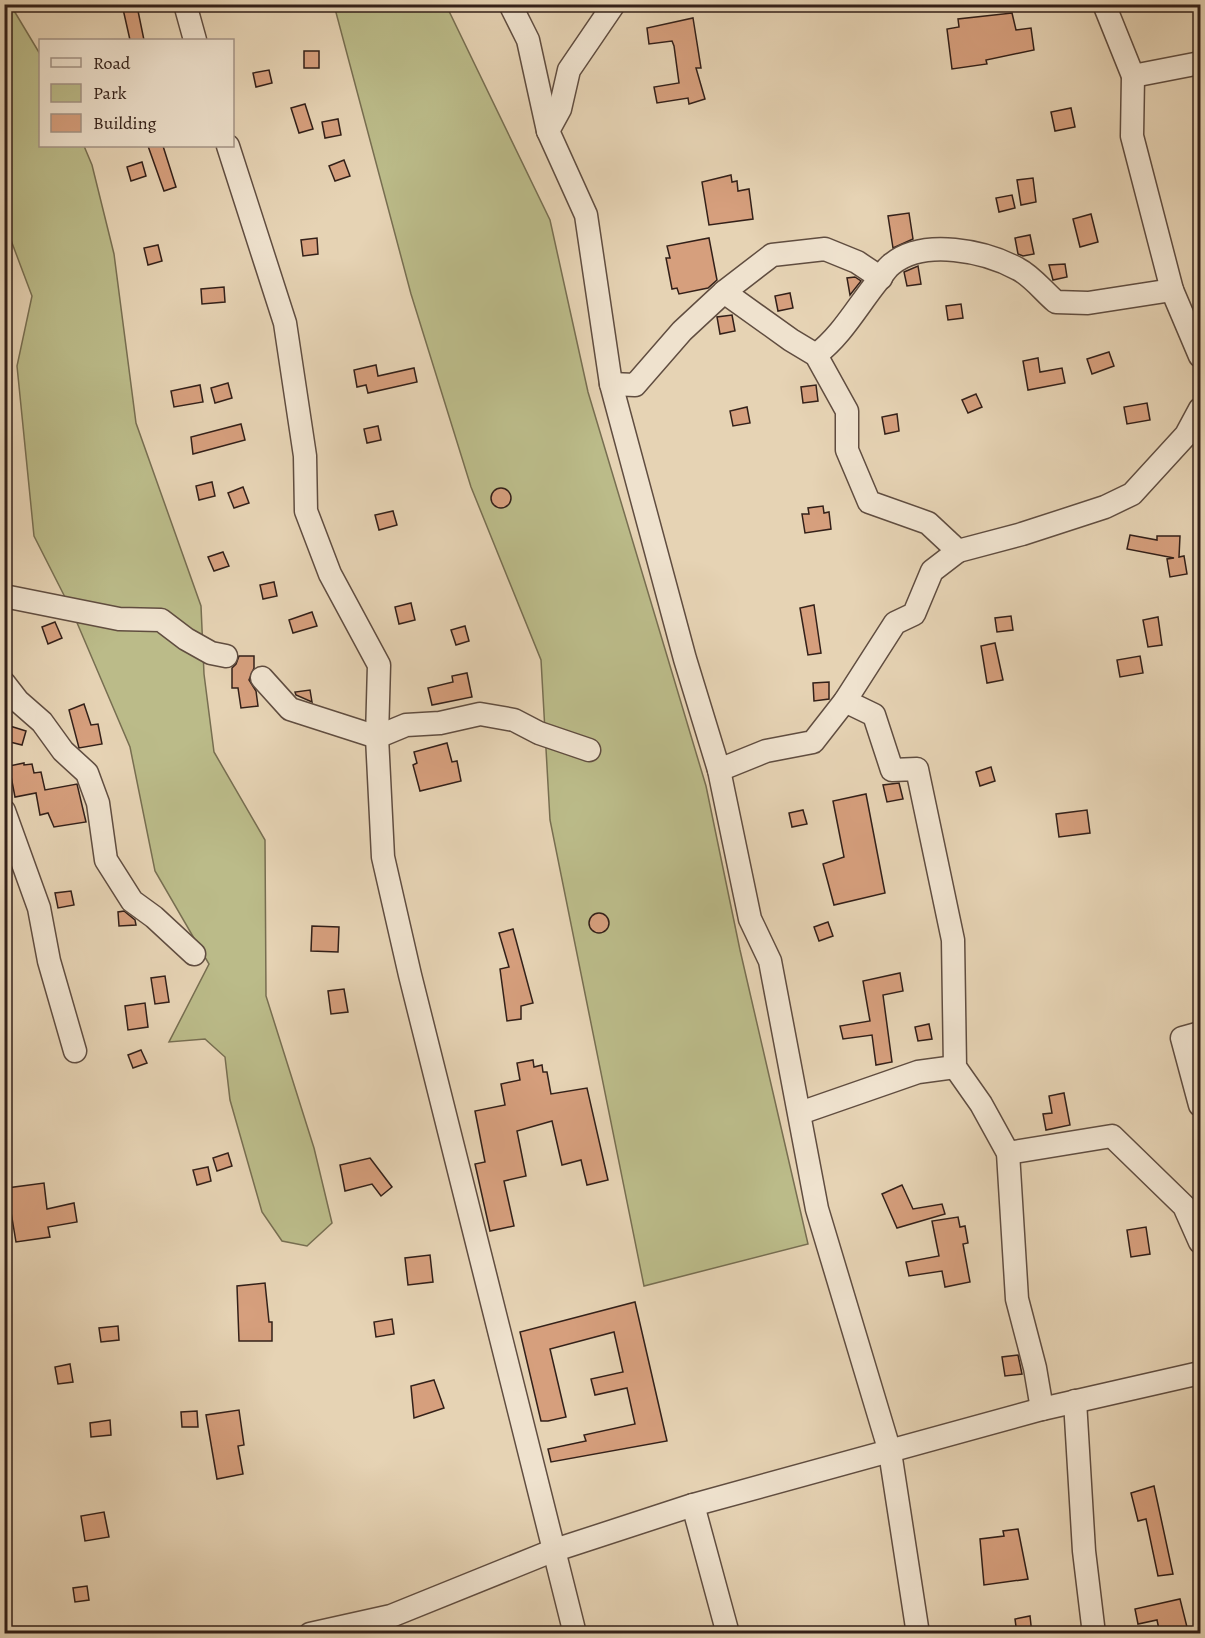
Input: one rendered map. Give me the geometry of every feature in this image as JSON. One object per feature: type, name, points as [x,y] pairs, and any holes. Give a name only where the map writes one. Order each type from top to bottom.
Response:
[{"type":"street","points":[[185,4],[195,39]]},
{"type":"street","points":[[510,4],[528,40],[548,131],[586,215],[611,384],[685,659],[719,770],[750,920],[770,961],[817,1209],[890,1452],[918,1634]]},
{"type":"street","points":[[548,131],[560,110],[569,70],[614,4]]},
{"type":"street","points":[[1104,4],[1133,76],[1132,136],[1172,290],[1200,356]]},
{"type":"street","points":[[1133,76],[1200,63]]},
{"type":"street","points":[[228,147],[285,323],[305,456],[306,511],[330,574],[379,665],[377,737],[383,857],[552,1551],[575,1634]]},
{"type":"street","points":[[611,384],[635,385],[682,331],[724,292],[772,255],[825,249],[857,262],[881,278]]},
{"type":"street","points":[[816,355],[836,337],[892,264],[926,249],[969,251],[1019,269],[1056,302],[1088,303],[1172,290]]},
{"type":"street","points":[[724,292],[816,355],[847,411],[847,450],[869,502],[928,523],[958,550]]},
{"type":"street","points":[[719,770],[766,751],[813,742],[845,701],[895,623],[914,614],[932,571],[958,550],[1022,534],[1105,507],[1132,494],[1186,435],[1200,409]]},
{"type":"street","points":[[4,596],[119,619],[161,620],[186,639],[211,653],[226,656]]},
{"type":"street","points":[[262,678],[290,709],[377,737],[406,724],[440,723],[480,714],[514,720],[538,733],[589,750]]},
{"type":"street","points":[[4,683],[18,701],[42,722],[63,751],[87,773],[98,803],[106,860],[132,901],[154,917],[194,954]]},
{"type":"street","points":[[845,701],[874,715],[892,770],[917,769],[953,940],[955,1067],[981,1104],[1008,1153],[1017,1299],[1035,1368],[1042,1409]]},
{"type":"street","points":[[4,812],[39,908],[48,961],[75,1051]]},
{"type":"street","points":[[1200,1033],[1182,1038],[1200,1105]]},
{"type":"street","points":[[800,1113],[918,1071],[955,1067]]},
{"type":"street","points":[[1008,1153],[1112,1136],[1184,1206],[1200,1242]]},
{"type":"street","points":[[310,1634],[393,1625],[552,1551],[693,1505],[1042,1409],[1200,1373]]},
{"type":"street","points":[[1075,1401],[1084,1551],[1094,1634]]},
{"type":"street","points":[[693,1505],[728,1634]]},
{"type":"green space","points":[[10,4],[39,52],[39,147],[84,147],[92,165],[114,254],[136,423],[201,606],[204,674],[214,752],[265,840],[266,996],[314,1148],[332,1223],[307,1246],[282,1241],[262,1212],[230,1100],[225,1057],[205,1039],[169,1042],[209,964],[155,871],[130,747],[72,611],[34,536],[17,366],[32,296],[9,235],[5,231],[4,5]]},
{"type":"green space","points":[[334,5],[446,5],[550,220],[588,392],[706,786],[740,950],[808,1244],[644,1286],[550,820],[541,660],[471,487],[411,294]]},
{"type":"building","points":[[137,6],[144,39],[130,39],[123,9]]},
{"type":"building","points":[[1012,13],[1016,30],[1031,28],[1034,50],[986,60],[987,64],[952,69],[947,29],[959,27],[958,19]]},
{"type":"building","points":[[693,18],[701,68],[696,68],[705,99],[689,104],[688,98],[657,103],[654,87],[679,83],[672,41],[649,44],[647,28]]},
{"type":"building","points":[[304,51],[319,51],[319,68],[304,68]]},
{"type":"building","points":[[269,70],[272,83],[256,87],[253,73]]},
{"type":"building","points":[[305,104],[313,129],[299,133],[291,108]]},
{"type":"building","points":[[1071,108],[1075,127],[1055,131],[1051,112]]},
{"type":"building","points":[[338,119],[341,135],[325,138],[322,122]]},
{"type":"building","points":[[148,147],[163,147],[176,187],[164,191]]},
{"type":"building","points":[[344,160],[350,176],[335,181],[329,166]]},
{"type":"building","points":[[142,162],[146,176],[131,181],[127,167]]},
{"type":"building","points":[[731,175],[732,182],[737,181],[738,191],[749,189],[753,219],[709,225],[702,182]]},
{"type":"building","points":[[1033,178],[1036,202],[1021,205],[1017,180]]},
{"type":"building","points":[[1012,195],[1015,208],[999,212],[996,198]]},
{"type":"building","points":[[909,213],[913,239],[893,248],[888,216]]},
{"type":"building","points":[[1091,214],[1098,242],[1080,247],[1073,219]]},
{"type":"building","points":[[1030,235],[1034,254],[1023,256],[1018,254],[1015,238]]},
{"type":"building","points":[[317,238],[318,254],[303,256],[301,240]]},
{"type":"building","points":[[709,238],[717,280],[708,288],[679,294],[677,288],[672,289],[666,258],[670,258],[667,246]]},
{"type":"building","points":[[158,245],[162,261],[148,265],[144,248]]},
{"type":"building","points":[[1065,264],[1067,277],[1053,280],[1049,265]]},
{"type":"building","points":[[918,266],[921,284],[907,286],[904,272]]},
{"type":"building","points":[[855,277],[861,281],[850,295],[847,278]]},
{"type":"building","points":[[224,287],[225,302],[202,304],[201,289]]},
{"type":"building","points":[[790,293],[793,308],[778,311],[775,296]]},
{"type":"building","points":[[961,304],[963,318],[948,320],[946,306]]},
{"type":"building","points":[[732,315],[735,331],[720,334],[717,317]]},
{"type":"building","points":[[1109,352],[1114,366],[1092,374],[1087,359]]},
{"type":"building","points":[[1038,358],[1040,372],[1062,368],[1065,383],[1028,390],[1023,361]]},
{"type":"building","points":[[376,365],[378,376],[414,368],[417,382],[368,393],[366,385],[357,387],[354,370]]},
{"type":"building","points":[[228,383],[232,398],[215,403],[211,388]]},
{"type":"building","points":[[200,385],[203,402],[174,407],[171,391]]},
{"type":"building","points":[[816,385],[818,401],[803,403],[801,387]]},
{"type":"building","points":[[976,394],[982,407],[968,413],[962,400]]},
{"type":"building","points":[[1147,403],[1150,420],[1127,424],[1124,407]]},
{"type":"building","points":[[747,407],[750,423],[733,426],[730,411]]},
{"type":"building","points":[[897,414],[899,431],[885,434],[882,417]]},
{"type":"building","points":[[241,424],[245,440],[193,454],[191,437]]},
{"type":"building","points":[[378,426],[381,440],[367,443],[364,429]]},
{"type":"building","points":[[212,482],[215,496],[199,500],[196,486]]},
{"type":"building","points":[[243,487],[249,503],[234,508],[228,493]]},
{"type":"building","points":[[501,488],[508,491],[511,498],[508,505],[501,508],[494,505],[491,498],[494,491]]},
{"type":"building","points":[[823,506],[824,513],[829,512],[831,529],[805,533],[802,514],[809,514],[808,508]]},
{"type":"building","points":[[393,511],[397,525],[379,530],[375,515]]},
{"type":"building","points":[[1130,535],[1157,540],[1157,536],[1180,536],[1179,557],[1184,556],[1187,574],[1170,577],[1167,559],[1174,558],[1127,549]]},
{"type":"building","points":[[223,552],[229,566],[214,571],[208,557]]},
{"type":"building","points":[[274,582],[277,596],[263,599],[260,585]]},
{"type":"building","points":[[411,603],[415,620],[399,624],[395,607]]},
{"type":"building","points":[[814,605],[821,653],[808,655],[800,608]]},
{"type":"building","points":[[312,612],[317,626],[293,633],[289,620]]},
{"type":"building","points":[[1011,616],[1013,630],[997,632],[995,618]]},
{"type":"building","points":[[1158,617],[1162,645],[1148,647],[1143,620]]},
{"type":"building","points":[[55,622],[62,638],[48,644],[42,627]]},
{"type":"building","points":[[465,626],[469,641],[456,645],[451,630]]},
{"type":"building","points":[[995,643],[1003,680],[987,683],[981,646]]},
{"type":"building","points":[[239,656],[254,656],[254,668],[249,680],[256,691],[258,706],[241,708],[238,688],[232,688],[232,668]]},
{"type":"building","points":[[1140,656],[1143,673],[1120,677],[1117,660]]},
{"type":"building","points":[[467,673],[472,697],[432,705],[428,688],[453,682],[452,676]]},
{"type":"building","points":[[829,682],[829,699],[814,701],[813,683]]},
{"type":"building","points":[[310,690],[312,702],[296,695],[295,692]]},
{"type":"building","points":[[84,704],[91,725],[98,724],[102,744],[79,748],[69,710]]},
{"type":"building","points":[[10,726],[26,731],[22,745],[6,741]]},
{"type":"building","points":[[447,743],[452,762],[457,761],[461,781],[420,791],[413,765],[417,763],[414,752]]},
{"type":"building","points":[[24,763],[24,765],[32,764],[34,773],[41,772],[45,790],[77,784],[86,822],[54,827],[48,813],[40,815],[36,793],[15,797],[9,766]]},
{"type":"building","points":[[991,767],[995,781],[980,786],[976,772]]},
{"type":"building","points":[[899,783],[903,799],[887,802],[883,785]]},
{"type":"building","points":[[866,794],[885,893],[834,905],[823,864],[844,857],[833,801]]},
{"type":"building","points":[[803,810],[807,824],[792,827],[789,813]]},
{"type":"building","points":[[1087,810],[1090,833],[1059,837],[1056,814]]},
{"type":"building","points":[[71,891],[74,905],[58,908],[55,893]]},
{"type":"building","points":[[124,911],[135,920],[136,925],[119,926],[118,912]]},
{"type":"building","points":[[599,913],[606,916],[609,923],[606,930],[599,933],[592,930],[589,923],[592,916]]},
{"type":"building","points":[[828,922],[833,936],[819,941],[814,927]]},
{"type":"building","points":[[312,926],[339,927],[338,952],[311,951]]},
{"type":"building","points":[[513,929],[533,1003],[521,1006],[521,1019],[507,1021],[500,969],[509,967],[499,933]]},
{"type":"building","points":[[900,973],[903,991],[883,995],[892,1062],[876,1065],[872,1035],[843,1039],[840,1026],[870,1021],[863,981]]},
{"type":"building","points":[[165,976],[169,1002],[155,1004],[151,978]]},
{"type":"building","points":[[344,989],[348,1012],[331,1014],[328,991]]},
{"type":"building","points":[[145,1003],[148,1027],[128,1030],[125,1006]]},
{"type":"building","points":[[929,1024],[932,1039],[918,1041],[915,1027]]},
{"type":"building","points":[[141,1050],[147,1063],[133,1068],[128,1055]]},
{"type":"building","points":[[533,1060],[534,1067],[542,1065],[543,1072],[547,1072],[551,1094],[587,1088],[608,1180],[587,1185],[581,1160],[562,1165],[552,1121],[517,1131],[526,1176],[504,1181],[514,1226],[490,1231],[475,1164],[485,1162],[475,1111],[505,1105],[501,1084],[520,1080],[517,1063]]},
{"type":"building","points":[[1064,1093],[1070,1125],[1046,1130],[1043,1114],[1052,1113],[1049,1096]]},
{"type":"building","points":[[228,1153],[232,1166],[217,1171],[213,1158]]},
{"type":"building","points":[[370,1158],[392,1187],[381,1196],[372,1184],[345,1191],[340,1165]]},
{"type":"building","points":[[208,1167],[211,1181],[197,1185],[193,1170]]},
{"type":"building","points":[[44,1183],[47,1209],[74,1203],[77,1222],[48,1227],[50,1237],[16,1242],[7,1188]]},
{"type":"building","points":[[902,1185],[913,1209],[942,1204],[945,1214],[897,1228],[882,1194]]},
{"type":"building","points":[[958,1217],[960,1227],[965,1226],[968,1243],[963,1244],[970,1282],[945,1287],[942,1271],[909,1276],[906,1262],[939,1256],[932,1221]]},
{"type":"building","points":[[1146,1227],[1150,1254],[1131,1257],[1127,1230]]},
{"type":"building","points":[[430,1255],[433,1282],[408,1285],[405,1258]]},
{"type":"building","points":[[265,1283],[269,1322],[272,1322],[272,1341],[239,1341],[237,1286]]},
{"type":"building","points":[[635,1302],[667,1441],[551,1462],[548,1449],[586,1441],[584,1435],[635,1424],[627,1388],[595,1395],[591,1379],[623,1372],[614,1332],[550,1349],[566,1417],[541,1421],[520,1332]]},
{"type":"building","points":[[392,1319],[394,1334],[376,1337],[374,1322]]},
{"type":"building","points":[[118,1326],[119,1340],[101,1342],[99,1328]]},
{"type":"building","points":[[1018,1355],[1022,1374],[1005,1376],[1002,1357]]},
{"type":"building","points":[[70,1364],[73,1382],[58,1384],[55,1367]]},
{"type":"building","points":[[434,1380],[444,1408],[414,1418],[411,1386]]},
{"type":"building","points":[[239,1410],[244,1445],[238,1446],[243,1474],[217,1479],[206,1415]]},
{"type":"building","points":[[197,1411],[198,1427],[182,1427],[181,1412]]},
{"type":"building","points":[[110,1420],[111,1435],[91,1437],[90,1423]]},
{"type":"building","points":[[1154,1486],[1173,1574],[1158,1576],[1146,1519],[1138,1521],[1131,1493]]},
{"type":"building","points":[[104,1512],[109,1537],[85,1541],[81,1516]]},
{"type":"building","points":[[1018,1529],[1028,1579],[984,1585],[980,1539],[1004,1536],[1003,1531]]},
{"type":"building","points":[[87,1586],[89,1600],[75,1602],[73,1588]]},
{"type":"building","points":[[1180,1599],[1188,1631],[1160,1634],[1157,1620],[1138,1624],[1135,1609]]},
{"type":"building","points":[[1030,1616],[1032,1634],[1017,1634],[1015,1619]]}]
